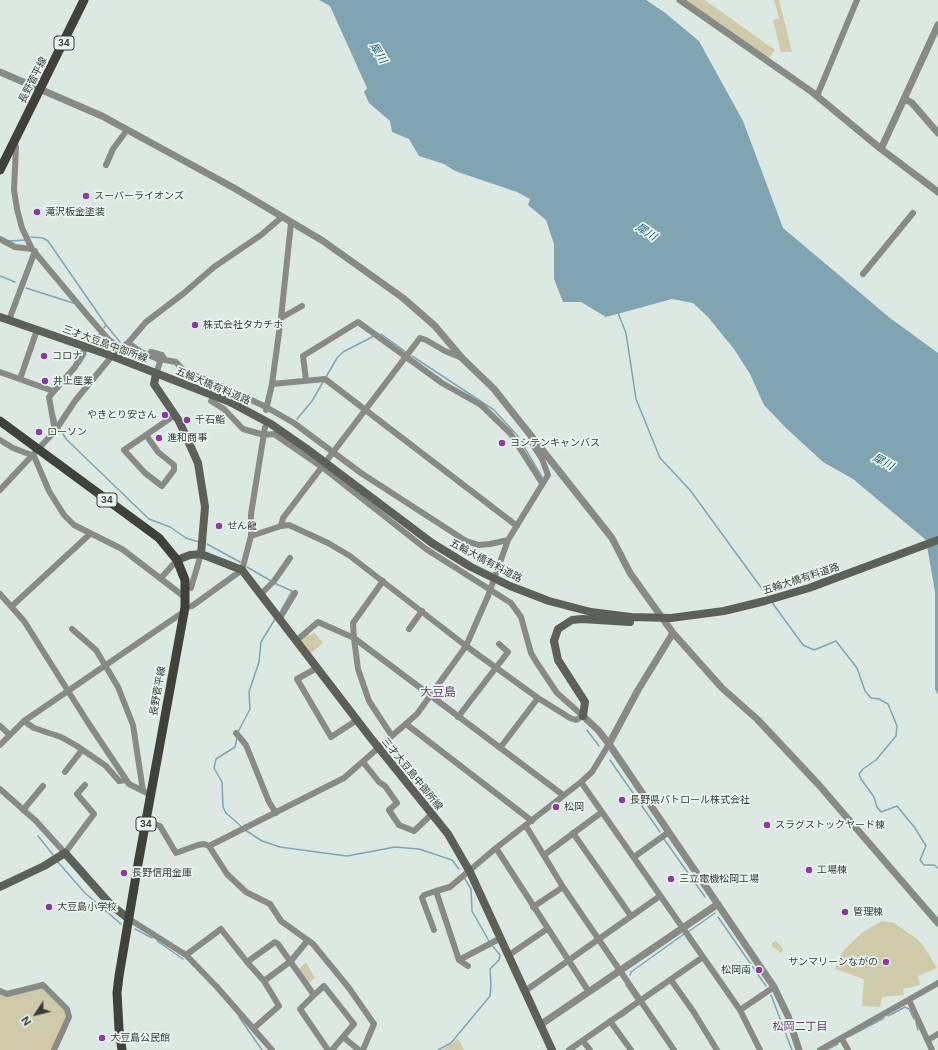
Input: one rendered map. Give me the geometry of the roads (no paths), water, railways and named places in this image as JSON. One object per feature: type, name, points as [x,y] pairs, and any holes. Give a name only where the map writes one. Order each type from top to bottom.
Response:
[{"type":"main road","name":"長野菅平線","points":[[0,170],[42,88],[84,0]]},
{"type":"main road","name":"三才大豆島中御所線","points":[[0,317],[112,356],[156,374],[154,384],[175,415],[188,438],[198,463],[204,507],[201,554]]},
{"type":"main road","name":"五輪大橋有料道路","points":[[156,374],[243,408],[271,424],[307,449],[432,543],[471,567],[510,586],[549,601],[591,612],[631,617],[670,618],[724,611],[765,602],[809,588],[938,540]]},
{"type":"main road","name":"長野菅平線","points":[[0,421],[36,453],[159,538],[177,560],[185,580],[184,611],[147,793],[146,821],[117,993],[122,1050]]},
{"type":"main road","points":[[177,560],[190,555],[201,554],[242,570]]},
{"type":"main road","name":"三才大豆島中御所線","points":[[242,570],[378,747],[453,840],[470,872],[552,1050]]},
{"type":"main road","points":[[583,716],[585,702],[558,660],[555,650],[554,641],[558,629],[572,620],[582,619],[634,622],[670,618]]},
{"type":"main road","points":[[0,888],[44,866],[65,853],[112,905],[129,919]]},
{"type":"street","points":[[680,0],[817,96],[881,149],[938,192]]},
{"type":"street","points":[[817,96],[857,0]]},
{"type":"street","points":[[881,149],[938,25]]},
{"type":"street","points":[[0,72],[42,88],[102,116],[234,188],[323,241],[403,298],[435,326],[462,358],[494,390],[531,434],[612,538],[630,572],[673,633],[722,688],[757,719],[818,784],[938,923]]},
{"type":"street","points":[[905,99],[912,103],[937,128]]},
{"type":"street","points":[[106,165],[113,149],[127,130]]},
{"type":"street","points":[[14,142],[16,147],[14,190],[22,228],[34,250],[88,316],[110,340],[120,348]]},
{"type":"street","points":[[863,274],[913,213]]},
{"type":"street","points":[[0,490],[36,453],[57,428],[75,401],[112,356],[128,343],[146,322],[214,267],[261,235],[282,217]]},
{"type":"street","points":[[266,408],[272,384],[281,318],[291,223]]},
{"type":"street","points":[[0,239],[15,247],[34,250]]},
{"type":"street","points":[[9,320],[34,250]]},
{"type":"street","points":[[281,318],[302,306]]},
{"type":"street","points":[[306,380],[303,356],[358,322],[442,383],[482,405],[515,440],[542,483]]},
{"type":"street","points":[[20,379],[37,330]]},
{"type":"street","points":[[281,526],[283,518],[420,338],[462,358]]},
{"type":"street","points":[[128,343],[138,350],[159,360],[156,374]]},
{"type":"street","points":[[57,428],[49,397],[74,367],[86,347]]},
{"type":"street","points":[[138,350],[160,354],[165,360],[176,362],[184,371],[266,408],[294,423],[361,473],[466,541],[479,545],[508,540]]},
{"type":"street","points":[[156,374],[165,360]]},
{"type":"street","points":[[0,372],[54,391]]},
{"type":"street","points":[[272,384],[325,379],[517,526]]},
{"type":"street","points":[[211,401],[224,409],[243,429],[264,435],[274,434],[322,467],[426,549],[507,600],[518,610],[537,663],[557,693],[598,730],[609,744],[774,987],[788,1016],[799,1050]]},
{"type":"street","points":[[146,435],[158,452],[174,465],[174,470],[162,486],[145,473],[124,450],[175,415]]},
{"type":"street","points":[[0,745],[24,721],[67,690],[106,666],[242,570],[251,536],[252,514],[265,427]]},
{"type":"street","points":[[209,846],[344,778],[417,714],[466,646],[490,589],[508,540],[548,475],[542,458],[533,445],[531,434]]},
{"type":"street","points":[[0,440],[13,448],[36,453]]},
{"type":"street","points":[[36,453],[49,492],[64,515],[74,525],[122,549],[182,595]]},
{"type":"street","points":[[251,536],[281,526],[289,525],[328,543],[350,556],[466,646],[538,698],[570,718],[576,720],[583,716]]},
{"type":"street","points":[[12,606],[90,534]]},
{"type":"street","points":[[191,588],[201,554]]},
{"type":"street","points":[[261,594],[273,582],[290,558]]},
{"type":"street","points":[[161,578],[177,560]]},
{"type":"street","points":[[383,581],[353,623],[358,669],[369,701],[392,736]]},
{"type":"street","points":[[280,618],[295,593]]},
{"type":"street","points":[[0,594],[12,606],[126,780],[129,784],[147,793]]},
{"type":"street","points":[[409,629],[422,611]]},
{"type":"street","points":[[297,640],[318,622],[354,638],[563,796]]},
{"type":"street","points":[[72,629],[96,650],[118,687],[133,725],[147,793]]},
{"type":"street","points":[[434,930],[422,898],[424,895],[450,887],[470,872],[496,848],[532,822],[592,772],[638,690],[673,633]]},
{"type":"street","points":[[458,717],[508,652],[499,644]]},
{"type":"street","points":[[317,668],[297,679],[331,737],[357,720]]},
{"type":"street","points":[[500,748],[538,698]]},
{"type":"street","points":[[24,721],[34,728],[61,737],[106,766],[119,781],[126,780]]},
{"type":"street","points":[[406,724],[532,822]]},
{"type":"street","points":[[0,726],[10,735]]},
{"type":"street","points":[[237,735],[246,745],[269,802],[276,813]]},
{"type":"street","points":[[65,772],[82,750]]},
{"type":"street","points":[[363,762],[379,782],[385,786],[397,803],[389,810],[399,825],[414,831],[432,814]]},
{"type":"street","points":[[581,782],[740,1010],[760,1050]]},
{"type":"street","points":[[0,789],[65,853],[94,814],[77,794],[86,785]]},
{"type":"street","points":[[23,810],[43,786]]},
{"type":"street","points":[[544,855],[602,812]]},
{"type":"street","points":[[146,821],[160,826],[176,853],[198,845],[204,844],[209,846],[227,874],[246,892],[270,904],[281,921],[318,949],[349,988],[374,1024],[363,1050]]},
{"type":"street","points":[[526,826],[563,887],[621,970],[674,1050]]},
{"type":"street","points":[[634,857],[668,832]]},
{"type":"street","points":[[573,833],[631,916]]},
{"type":"street","points":[[496,848],[589,992]]},
{"type":"street","points":[[533,907],[563,887]]},
{"type":"street","points":[[436,891],[459,960],[468,966]]},
{"type":"street","points":[[525,992],[660,896]]},
{"type":"street","points":[[540,1025],[718,904]]},
{"type":"street","points":[[129,919],[186,955],[254,1028],[269,1049]]},
{"type":"street","points":[[186,955],[221,929],[246,962],[264,981],[279,1006],[254,1028]]},
{"type":"street","points":[[509,955],[547,929]]},
{"type":"street","points":[[459,960],[501,938]]},
{"type":"street","points":[[264,981],[291,961],[308,940]]},
{"type":"street","points":[[246,962],[275,942],[291,961],[314,995]]},
{"type":"street","points":[[569,1050],[703,957]]},
{"type":"street","points":[[671,980],[693,1011],[717,1050]]},
{"type":"street","points":[[820,1050],[842,1039],[938,983]]},
{"type":"street","points":[[0,991],[7,994],[42,985],[67,1009],[69,1017],[54,1050]]},
{"type":"street","points":[[328,1050],[300,1009],[324,986],[354,1024],[332,1050]]},
{"type":"street","points":[[740,1010],[774,987]]},
{"type":"street","points":[[909,1000],[932,1050]]},
{"type":"street","points":[[610,1022],[631,1050]]},
{"type":"street","points":[[928,1040],[938,1034]]},
{"type":"street","points":[[344,1037],[359,1050]]},
{"type":"street","points":[[842,1039],[848,1050]]},
{"type":"street","points":[[583,1041],[590,1050]]},
{"type":"water","name":"犀川","points":[[319,0],[646,0],[664,12],[699,41],[743,121],[783,228],[890,318],[938,353],[938,695],[935,689],[935,592],[926,540],[853,479],[823,462],[785,427],[764,405],[750,374],[734,349],[708,317],[693,303],[672,299],[606,317],[581,302],[563,302],[554,279],[554,244],[546,220],[528,205],[530,199],[517,192],[455,171],[444,164],[419,156],[409,139],[392,132],[390,121],[369,103],[364,92],[367,88],[330,6]]},
{"type":"waterway","points":[[31,237],[43,238],[48,241],[106,325],[104,328]]},
{"type":"waterway","points":[[9,241],[25,240]]},
{"type":"waterway","points":[[0,276],[15,282]]},
{"type":"waterway","points":[[26,288],[73,303]]},
{"type":"waterway","points":[[618,313],[626,333],[636,399],[660,458],[690,490],[768,597]]},
{"type":"waterway","points":[[106,325],[120,342]]},
{"type":"waterway","points":[[93,343],[100,333]]},
{"type":"waterway","points":[[381,334],[406,352]]},
{"type":"waterway","points":[[326,377],[337,358],[343,352],[374,336]]},
{"type":"waterway","points":[[80,364],[86,354]]},
{"type":"waterway","points":[[412,356],[494,410],[517,435],[542,477]]},
{"type":"waterway","points":[[297,419],[312,401],[323,382]]},
{"type":"waterway","points":[[55,416],[57,424]]},
{"type":"waterway","points":[[59,428],[67,440],[149,519],[170,527],[186,538],[199,542]]},
{"type":"waterway","points":[[207,544],[240,562]]},
{"type":"waterway","points":[[247,567],[271,581]]},
{"type":"waterway","points":[[274,583],[292,591],[280,612]]},
{"type":"waterway","points":[[771,601],[803,645],[814,650],[836,641],[857,668],[865,691],[871,698],[879,699],[888,704],[897,726],[896,736],[876,760],[863,769],[859,774],[874,797],[877,807],[881,812],[897,806],[915,828],[926,846],[920,860],[924,865],[934,865],[938,868]]},
{"type":"waterway","points":[[238,732],[250,709],[249,692],[259,662],[261,642],[275,619]]},
{"type":"waterway","points":[[587,730],[599,746]]},
{"type":"waterway","points":[[237,738],[235,747],[216,759],[214,768],[222,782],[223,807],[226,813],[242,827]]},
{"type":"waterway","points":[[610,760],[660,832]]},
{"type":"waterway","points":[[245,830],[262,841],[280,847],[347,856],[395,847],[419,849],[452,860],[459,869]]},
{"type":"waterway","points":[[38,836],[54,856]]},
{"type":"waterway","points":[[664,839],[705,897]]},
{"type":"waterway","points":[[57,861],[85,893],[121,924]]},
{"type":"waterway","points":[[465,879],[471,889],[472,911],[489,941]]},
{"type":"waterway","points":[[688,932],[715,913]]},
{"type":"waterway","points":[[718,917],[766,986]]},
{"type":"waterway","points":[[135,929],[152,938]]},
{"type":"waterway","points":[[630,975],[631,972],[684,934]]},
{"type":"waterway","points":[[157,941],[183,959]]},
{"type":"waterway","points":[[438,1050],[451,1043],[490,996],[490,969],[499,960],[500,955],[491,944]]},
{"type":"waterway","points":[[626,985],[637,1001]]},
{"type":"waterway","points":[[771,995],[792,1050]]},
{"type":"waterway","points":[[622,1017],[637,1005]]},
{"type":"waterway","points":[[888,1016],[905,1007],[909,1009],[914,1019]]},
{"type":"waterway","points":[[239,1017],[262,1050]]},
{"type":"waterway","points":[[850,1036],[884,1018]]},
{"type":"waterway","points":[[916,1023],[918,1030]]},
{"type":"waterway","points":[[826,1050],[838,1044]]},
{"type":"place","name":"スーパーライオンズ","points":[[86,196]]},
{"type":"place","name":"滝沢板金塗装","points":[[37,212]]},
{"type":"place","name":"株式会社タカチホ","points":[[195,325]]},
{"type":"place","name":"コロナ","points":[[44,356]]},
{"type":"place","name":"井上産業","points":[[45,381]]},
{"type":"place","name":"やきとり安さん","points":[[165,415]]},
{"type":"place","name":"千石鮨","points":[[187,420]]},
{"type":"place","name":"ローソン","points":[[39,432]]},
{"type":"place","name":"進和商事","points":[[159,438]]},
{"type":"place","name":"ヨシテンキャンバス","points":[[502,443]]},
{"type":"place","name":"せん龍","points":[[219,526]]},
{"type":"place","name":"長野県パトロール株式会社","points":[[622,800]]},
{"type":"place","name":"松岡","points":[[556,807]]},
{"type":"place","name":"スラグストックヤード棟","points":[[767,825]]},
{"type":"place","name":"工場棟","points":[[809,870]]},
{"type":"place","name":"長野信用金庫","points":[[124,873]]},
{"type":"place","name":"三立電機松岡工場","points":[[671,879]]},
{"type":"place","name":"大豆島小学校","points":[[49,907]]},
{"type":"place","name":"管理棟","points":[[845,912]]},
{"type":"place","name":"サンマリーンながの","points":[[886,962]]},
{"type":"place","name":"松岡南","points":[[759,970]]},
{"type":"place","name":"大豆島公民館","points":[[102,1038]]},
{"type":"district","name":"大豆島","points":[[438,692]]},
{"type":"district","name":"松岡二丁目","points":[[800,1027]]}]
